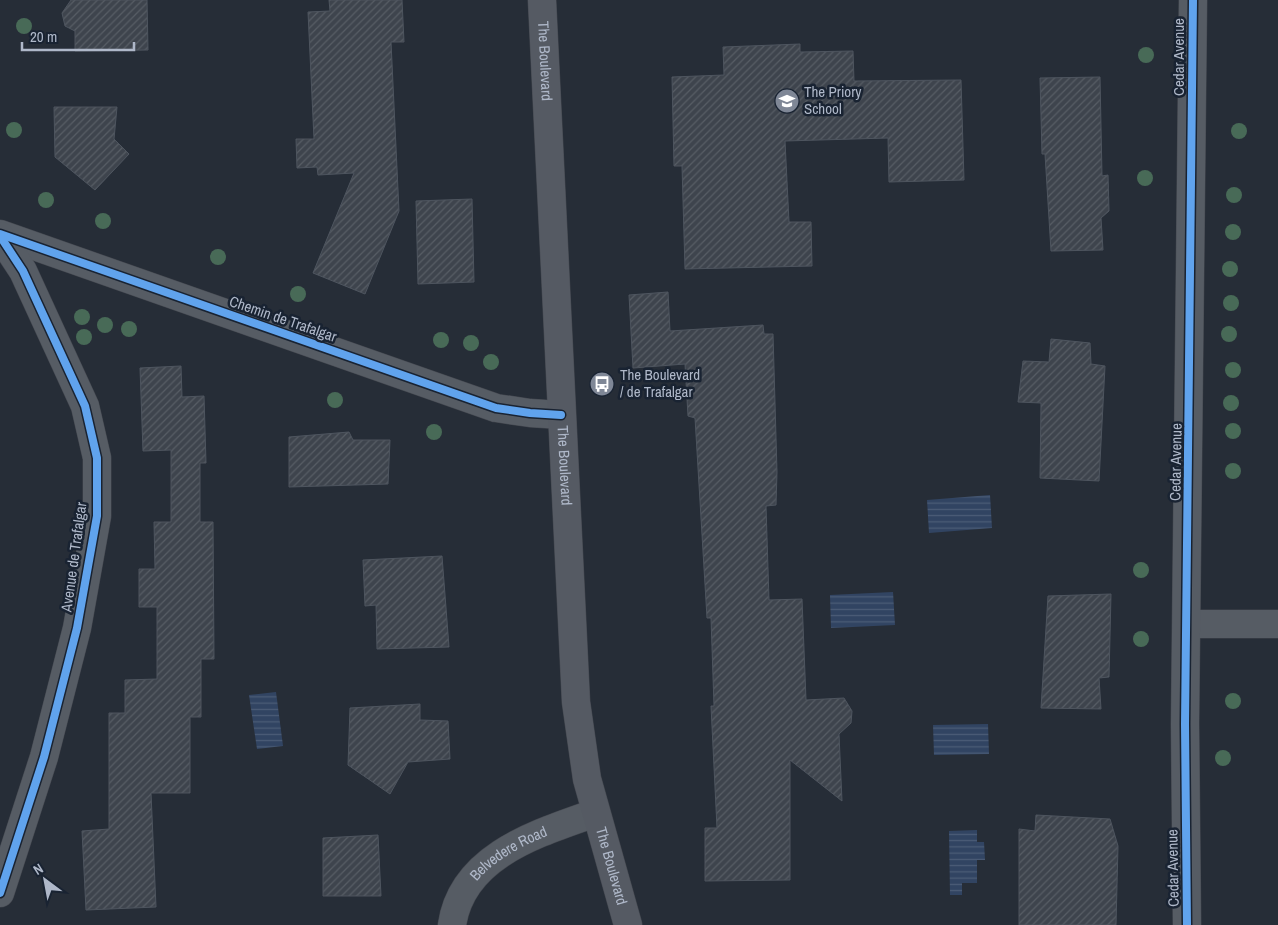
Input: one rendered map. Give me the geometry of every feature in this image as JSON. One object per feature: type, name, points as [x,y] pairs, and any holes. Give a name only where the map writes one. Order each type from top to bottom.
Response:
[{"type":"main road","name":"The Boulevard","points":[[542,0],[576,702],[582,754],[596,813],[628,925]]},
{"type":"street","name":"Cedar Avenue","points":[[1187,925],[1185,724],[1188,624],[1193,0]]},
{"type":"street","name":"Chemin de Trafalgar","points":[[0,235],[496,408],[530,413],[561,414]]},
{"type":"street","name":"Avenue de Trafalgar","points":[[0,235],[23,271],[85,406],[97,458],[97,516],[77,628],[44,757],[0,893]]},
{"type":"street","points":[[1188,624],[1278,624]]},
{"type":"street","name":"Belvedere Road","points":[[452,925],[455,909],[466,887],[501,852],[535,834],[596,813]]},
{"type":"water","points":[[990,495],[992,528],[929,533],[927,500]]},
{"type":"water","points":[[893,592],[895,625],[831,628],[830,595]]},
{"type":"water","points":[[276,692],[283,746],[257,749],[249,695]]},
{"type":"water","points":[[988,724],[989,754],[934,755],[933,725]]},
{"type":"water","points":[[977,830],[977,842],[984,842],[985,860],[977,860],[977,883],[962,883],[962,895],[950,895],[949,831]]},
{"type":"building","points":[[71,0],[147,0],[148,50],[75,51],[75,31],[65,26],[62,13]]},
{"type":"building","points":[[329,0],[402,0],[404,42],[391,42],[399,211],[365,294],[313,273],[354,173],[318,175],[317,167],[297,168],[296,139],[314,139],[308,12],[330,11]]},
{"type":"building","points":[[800,44],[800,52],[853,51],[854,81],[961,80],[964,180],[889,182],[888,138],[785,141],[789,222],[811,222],[812,266],[685,269],[682,166],[674,166],[672,77],[724,75],[723,47]]},
{"type":"building","points":[[1100,77],[1102,176],[1108,175],[1109,211],[1101,218],[1103,250],[1051,251],[1045,154],[1042,154],[1040,78]]},
{"type":"building","points":[[54,107],[117,107],[114,139],[129,154],[95,190],[55,157]]},
{"type":"building","points":[[472,199],[474,282],[418,284],[416,201]]},
{"type":"building","points":[[668,292],[670,331],[763,325],[764,334],[773,334],[777,472],[776,505],[766,506],[769,600],[802,599],[806,700],[844,698],[852,711],[851,723],[839,734],[842,801],[790,760],[790,880],[705,881],[705,828],[717,828],[711,706],[714,706],[711,618],[707,618],[695,418],[688,416],[685,364],[633,368],[629,295]]},
{"type":"building","points":[[1051,339],[1090,343],[1091,364],[1105,366],[1099,481],[1040,478],[1041,403],[1018,402],[1023,361],[1049,362]]},
{"type":"building","points":[[181,366],[182,397],[204,396],[206,463],[200,463],[200,522],[213,522],[214,659],[201,659],[201,717],[190,717],[190,793],[151,793],[156,907],[86,910],[82,831],[109,829],[109,713],[125,713],[125,680],[157,679],[157,607],[139,607],[139,569],[155,569],[154,522],[171,522],[171,450],[143,451],[140,368]]},
{"type":"building","points":[[349,432],[353,440],[390,440],[388,484],[289,487],[289,437]]},
{"type":"building","points":[[442,556],[449,647],[377,649],[376,605],[365,606],[363,560]]},
{"type":"building","points":[[1111,594],[1109,677],[1099,678],[1101,709],[1041,708],[1048,596]]},
{"type":"building","points":[[420,704],[420,720],[448,721],[450,759],[408,762],[390,794],[348,765],[350,708]]},
{"type":"building","points":[[1036,815],[1110,819],[1118,846],[1116,925],[1019,925],[1019,829],[1035,831]]},
{"type":"building","points":[[378,835],[381,896],[323,896],[323,838]]},
{"type":"cycle path","points":[[1187,925],[1185,724],[1193,0]]},
{"type":"cycle path","points":[[0,234],[496,408],[561,415]]},
{"type":"cycle path","points":[[0,236],[23,271],[85,406],[97,458],[97,516],[77,628],[44,757],[0,893]]},
{"type":"place","name":"The Priory School","points":[[787,101]]},
{"type":"place","name":"The Boulevard / de Trafalgar","points":[[602,384]]}]
